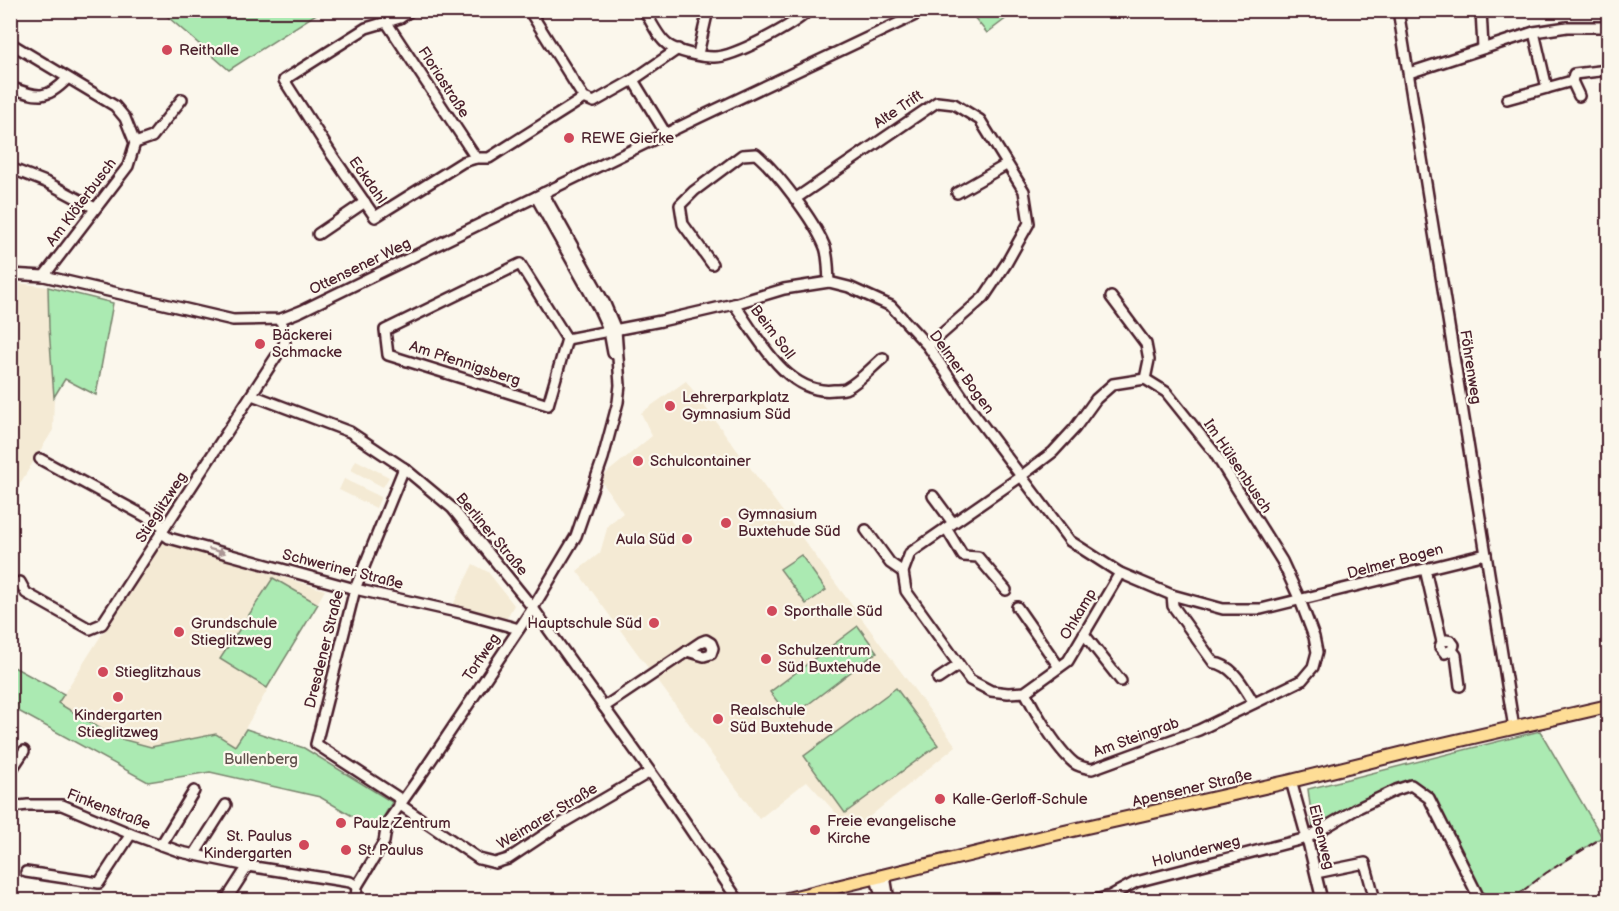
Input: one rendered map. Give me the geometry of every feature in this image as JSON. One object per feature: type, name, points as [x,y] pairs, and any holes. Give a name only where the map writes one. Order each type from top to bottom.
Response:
[{"type":"main road","name":"Apensener Straße","points":[[783,900],[1051,835],[1608,706]]},
{"type":"street","name":"Eckdahl","points":[[411,10],[400,18],[366,28],[284,80],[375,217],[463,162],[476,158],[489,158],[584,98],[594,102],[633,80]]},
{"type":"street","points":[[529,10],[584,98]]},
{"type":"street","points":[[644,10],[665,43],[678,49],[713,57],[729,55],[794,22],[808,10]]},
{"type":"street","points":[[698,54],[708,10]]},
{"type":"street","name":"Ottensener Weg","points":[[10,274],[44,276],[233,320],[281,319],[926,10]]},
{"type":"street","name":"Föhrenweg","points":[[1398,10],[1514,729]]},
{"type":"street","points":[[1481,10],[1483,48]]},
{"type":"street","name":"Floriastraße","points":[[387,23],[476,158]]},
{"type":"street","points":[[1408,73],[1534,32],[1567,27],[1608,27]]},
{"type":"street","points":[[1534,32],[1547,88]]},
{"type":"street","points":[[10,43],[115,106],[125,118],[135,143],[152,137],[182,99]]},
{"type":"street","points":[[666,134],[633,80],[678,49]]},
{"type":"street","points":[[1579,96],[1572,81],[1574,74],[1608,70]]},
{"type":"street","points":[[10,87],[40,96],[54,92],[68,79]]},
{"type":"street","points":[[1507,99],[1572,81]]},
{"type":"street","name":"Alte Trift","points":[[795,199],[937,102],[954,104],[980,120],[1024,191],[1029,223],[984,297],[928,346]]},
{"type":"street","name":"Am Klöterbusch","points":[[44,276],[128,166],[135,143]]},
{"type":"street","points":[[712,264],[682,224],[680,205],[694,191],[742,155],[756,154],[795,199],[825,246],[829,282]]},
{"type":"street","points":[[957,193],[1006,165]]},
{"type":"street","points":[[10,168],[48,183],[95,208]]},
{"type":"street","name":"Torfweg","points":[[357,886],[384,842],[387,823],[533,608],[576,536],[603,458],[613,419],[615,383],[612,331],[540,195]]},
{"type":"street","points":[[318,234],[365,202]]},
{"type":"street","name":"Am Pfennigsberg","points":[[520,264],[567,339],[548,405],[388,355],[385,330],[520,264]]},
{"type":"street","name":"Delmer Bogen","points":[[612,331],[734,304],[784,289],[829,282],[849,287],[891,306],[928,346],[1020,477],[1070,541],[1120,573],[1172,595],[1224,609],[1262,609],[1485,554]]},
{"type":"street","points":[[1025,692],[991,691],[970,680],[906,591],[903,572],[910,553],[1053,453],[1076,428],[1096,399],[1113,384],[1145,379],[1149,360],[1146,344],[1111,297]]},
{"type":"street","name":"Beim Soll","points":[[734,304],[781,369],[795,380],[810,387],[826,391],[846,389],[883,358]]},
{"type":"street","name":"Stieglitzweg","points":[[20,582],[26,593],[90,629],[102,624],[285,343],[281,319]]},
{"type":"street","points":[[567,339],[612,331]]},
{"type":"street","name":"Im Hülsenbusch","points":[[1145,379],[1166,392],[1214,452],[1282,561],[1300,600]]},
{"type":"street","name":"Berliner Straße","points":[[252,394],[350,432],[404,468],[452,508],[533,608],[738,900]]},
{"type":"street","name":"Schweriner Straße","points":[[40,459],[163,530],[170,538],[519,629]]},
{"type":"street","name":"Dresdener Straße","points":[[401,802],[316,744],[355,588],[404,468]]},
{"type":"street","points":[[933,496],[963,556],[978,558],[1006,590]]},
{"type":"street","points":[[866,530],[890,562],[903,572]]},
{"type":"street","points":[[1425,568],[1442,642],[1440,647],[1443,652],[1448,653],[1452,650],[1456,655],[1460,686]]},
{"type":"street","name":"Ohkamp","points":[[1025,692],[1068,661],[1120,573]]},
{"type":"street","points":[[1172,595],[1173,606],[1214,663],[1222,664],[1232,671],[1254,703]]},
{"type":"street","name":"Am Steingrab","points":[[1025,692],[1063,751],[1076,765],[1092,769],[1199,730],[1302,680],[1313,667],[1317,651],[1300,600]]},
{"type":"street","name":"Ohkamp","points":[[1017,607],[1059,667]]},
{"type":"street","points":[[1084,634],[1121,681]]},
{"type":"street","points":[[604,707],[687,651]]},
{"type":"street","points":[[938,679],[959,665]]},
{"type":"street","points":[[10,772],[24,751]]},
{"type":"street","name":"Weimarer Straße","points":[[401,802],[479,859],[495,863],[508,859],[560,825],[650,772]]},
{"type":"street","name":"Eibenweg","points":[[1291,781],[1322,900]]},
{"type":"street","name":"Holunderweg","points":[[1095,900],[1110,896],[1136,882],[1307,838],[1358,808],[1411,785],[1429,798],[1480,900]]},
{"type":"street","name":"Finkenstraße","points":[[161,845],[194,791]]},
{"type":"street","name":"Finkenstraße","points":[[10,807],[62,805],[131,834],[194,855],[350,882],[357,886]]},
{"type":"street","points":[[194,855],[226,805]]},
{"type":"street","points":[[26,872],[99,883],[131,834]]},
{"type":"street","points":[[1316,873],[1365,863],[1375,900]]},
{"type":"street","points":[[226,900],[248,866]]},
{"type":"street","points":[[881,877],[882,900]]},
{"type":"street","points":[[881,877],[889,900]]},
{"type":"street","points":[[357,886],[357,900]]},
{"type":"shaded area","points":[[11,282],[48,287],[54,397],[53,430],[11,498]]},
{"type":"shaded area","name":"Schulzentrum Süd Buxtehude","points":[[686,381],[956,746],[852,831],[807,781],[759,819],[577,571],[600,553],[608,525],[623,513],[602,482],[603,476],[652,436],[641,413]]},
{"type":"shaded area","points":[[356,460],[389,477],[383,487],[351,470]]},
{"type":"shaded area","points":[[344,479],[381,497],[376,508],[339,490]]},
{"type":"shaded area","points":[[163,541],[325,590],[235,746],[216,734],[151,747],[114,737],[58,703],[111,620],[117,600]]},
{"type":"shaded area","points":[[473,564],[488,572],[514,605],[505,621],[452,607]]},
{"type":"green space","points":[[161,11],[321,11],[229,70]]},
{"type":"green space","points":[[969,11],[1016,11],[987,33]]},
{"type":"green space","points":[[48,287],[113,303],[96,395],[65,379],[54,397]]},
{"type":"green space","points":[[801,555],[826,590],[806,604],[780,569]]},
{"type":"green space","points":[[273,578],[318,604],[267,688],[220,659]]},
{"type":"green space","points":[[858,626],[877,652],[790,718],[770,692]]},
{"type":"green space","name":"Bullenberg","points":[[10,665],[64,694],[58,703],[114,737],[151,747],[216,734],[235,746],[246,729],[304,748],[392,802],[376,830],[320,797],[210,772],[148,782],[11,707]]},
{"type":"green space","points":[[896,688],[938,745],[845,813],[804,756]]},
{"type":"green space","points":[[1540,731],[1602,837],[1546,873],[1511,900],[1480,900],[1429,798],[1411,785],[1313,829],[1308,789]]},
{"type":"railway","points":[[1511,900],[1546,873],[1608,834]]},
{"type":"place","name":"Reithalle","points":[[167,50]]},
{"type":"place","name":"REWE Gierke","points":[[569,138]]},
{"type":"place","name":"Bäckerei Schmacke","points":[[260,344]]},
{"type":"place","name":"Lehrerparkplatz Gymnasium Süd","points":[[670,406]]},
{"type":"place","name":"Schulcontainer","points":[[638,461]]},
{"type":"place","name":"Gymnasium Buxtehude Süd","points":[[726,523]]},
{"type":"place","name":"Aula Süd","points":[[687,539]]},
{"type":"place","name":"Sporthalle Süd","points":[[772,611]]},
{"type":"place","name":"Hauptschule Süd","points":[[654,623]]},
{"type":"place","name":"Grundschule Stieglitzweg","points":[[179,632]]},
{"type":"place","name":"Schulzentrum Süd Buxtehude","points":[[766,659]]},
{"type":"place","name":"Stieglitzhaus","points":[[103,672]]},
{"type":"place","name":"Kindergarten Stieglitzweg","points":[[118,697]]},
{"type":"place","name":"Realschule Süd Buxtehude","points":[[718,719]]},
{"type":"place","name":"Kalle-Gerloff-Schule","points":[[940,799]]},
{"type":"place","name":"Paulz Zentrum","points":[[341,823]]},
{"type":"place","name":"Freie evangelische Kirche","points":[[815,830]]},
{"type":"place","name":"St. Paulus Kindergarten","points":[[304,845]]},
{"type":"place","name":"St. Paulus","points":[[346,850]]}]
